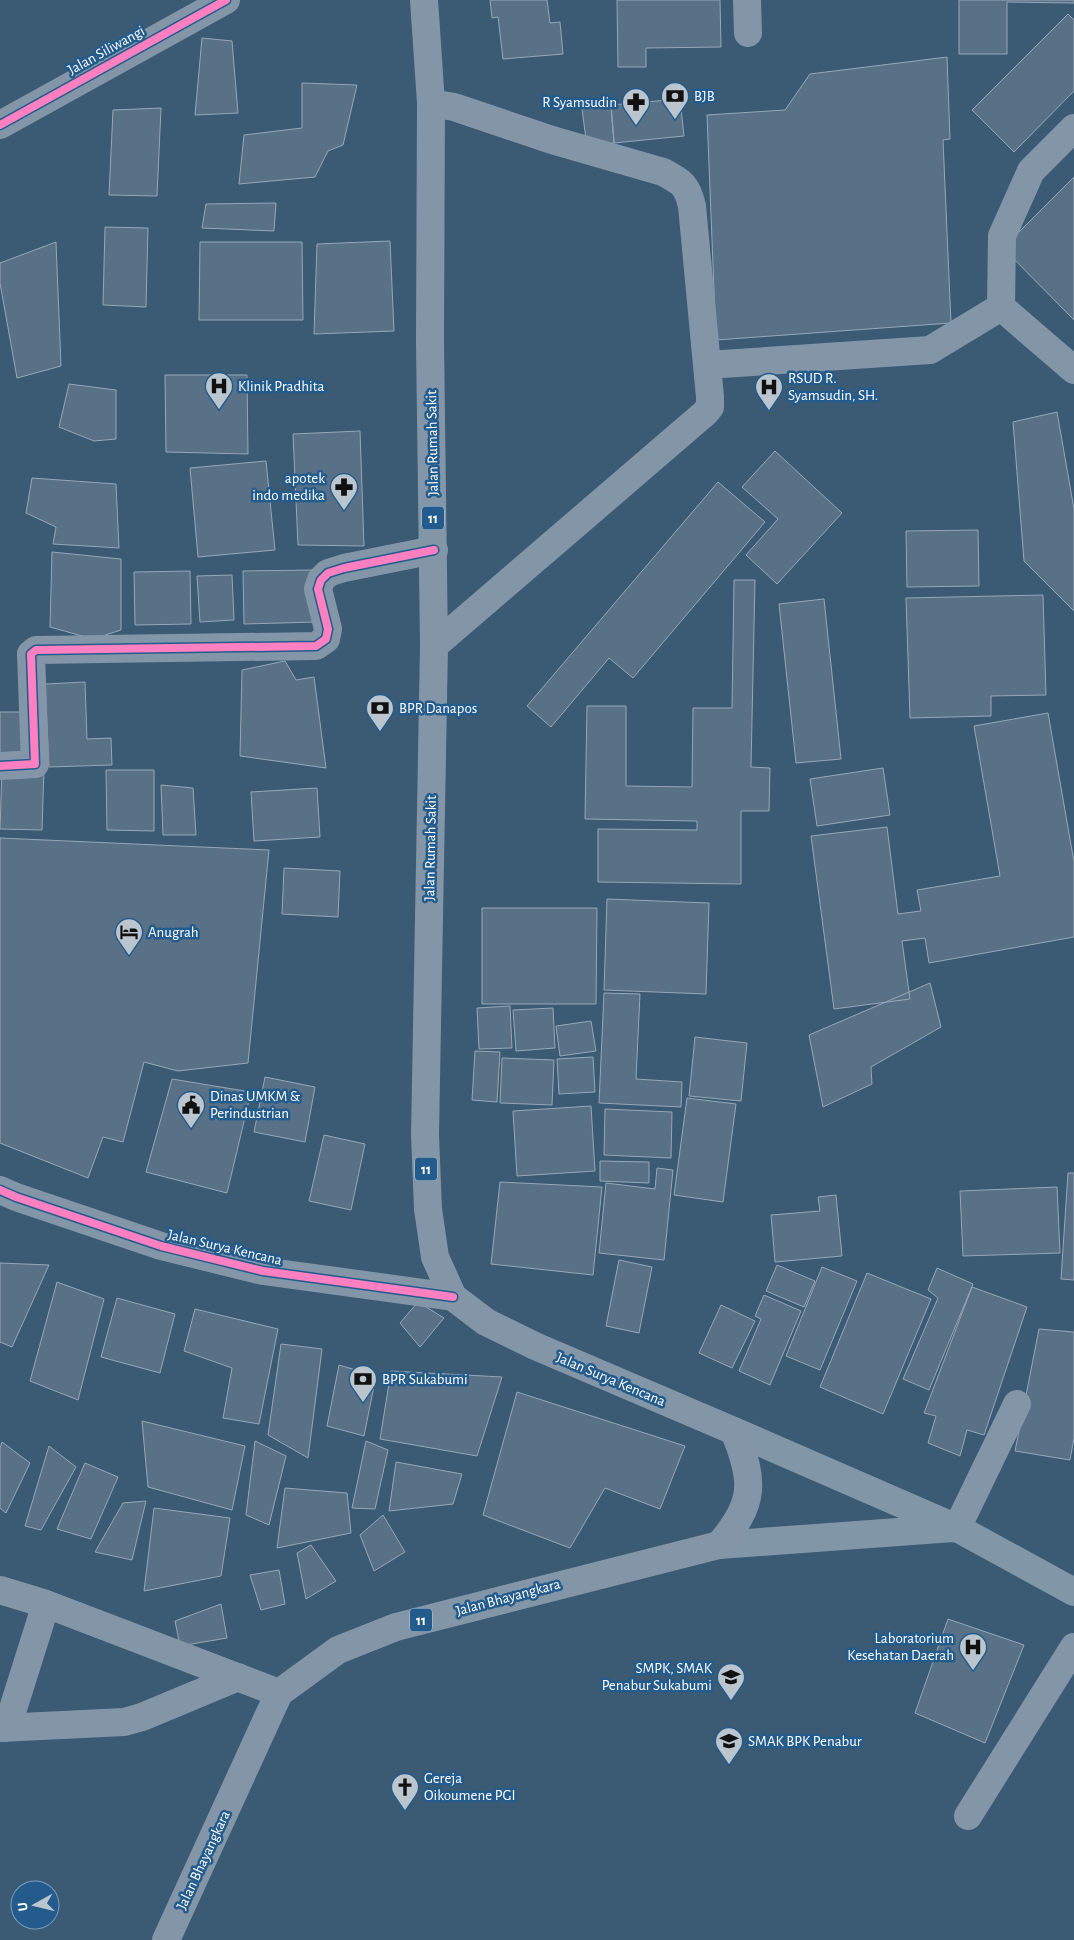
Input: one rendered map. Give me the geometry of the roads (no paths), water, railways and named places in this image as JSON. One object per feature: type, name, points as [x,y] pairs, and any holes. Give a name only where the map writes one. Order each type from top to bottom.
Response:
[{"type":"highway","name":"Jalan Rumah Sakit","points":[[424,0],[432,104],[430,341],[434,550],[434,646],[426,1036],[428,1209],[435,1258],[453,1297]]},
{"type":"highway","name":"Jalan Surya Kencana","points":[[453,1297],[486,1322],[535,1346],[734,1431]]},
{"type":"highway","points":[[719,1545],[738,1523],[748,1496],[747,1462],[734,1431]]},
{"type":"highway","name":"Jalan Bhayangkara","points":[[166,1940],[279,1693],[338,1650],[396,1627],[719,1545]]},
{"type":"main road","name":"Jalan Surya Kencana","points":[[734,1431],[957,1528],[1074,1592]]},
{"type":"main road","points":[[719,1545],[957,1528]]},
{"type":"street","name":"Jalan Siliwangi","points":[[0,125],[185,10],[226,0]]},
{"type":"street","points":[[747,0],[748,34]]},
{"type":"street","points":[[432,104],[454,107],[552,140],[663,172],[679,180],[688,190],[692,206],[710,407],[434,646]]},
{"type":"street","points":[[1001,307],[1002,236],[1031,171],[1074,128]]},
{"type":"street","points":[[707,365],[930,350],[1001,307]]},
{"type":"street","points":[[1001,307],[1074,370]]},
{"type":"street","points":[[0,766],[35,764],[31,654],[36,650],[316,646],[326,639],[328,629],[318,589],[321,580],[328,573],[434,550]]},
{"type":"street","name":"Jalan Surya Kencana","points":[[0,1190],[161,1246],[244,1266],[453,1297]]},
{"type":"street","points":[[957,1528],[1017,1404]]},
{"type":"street","points":[[0,1590],[46,1604],[279,1693]]},
{"type":"street","points":[[46,1604],[3,1728],[124,1722],[142,1717],[238,1677]]},
{"type":"street","points":[[968,1816],[1074,1647]]},
{"type":"place","name":"BJB","points":[[675,120]]},
{"type":"place","name":"R Syamsudin","points":[[636,126]]},
{"type":"place","name":"Klinik Pradhita","points":[[219,410]]},
{"type":"place","name":"RSUD R. Syamsudin, SH.","points":[[769,411]]},
{"type":"place","name":"apotek indo medika","points":[[344,511]]},
{"type":"place","name":"BPR Danapos","points":[[380,732]]},
{"type":"place","name":"Anugrah","points":[[129,956]]},
{"type":"place","name":"Dinas UMKM & Perindustrian","points":[[191,1129]]},
{"type":"place","name":"BPR Sukabumi","points":[[363,1403]]},
{"type":"place","name":"Laboratorium Kesehatan Daerah","points":[[973,1671]]},
{"type":"place","name":"SMPK, SMAK Penabur Sukabumi","points":[[731,1701]]},
{"type":"place","name":"SMAK BPK Penabur","points":[[729,1765]]},
{"type":"place","name":"Gereja Oikoumene PGI","points":[[405,1811]]}]
